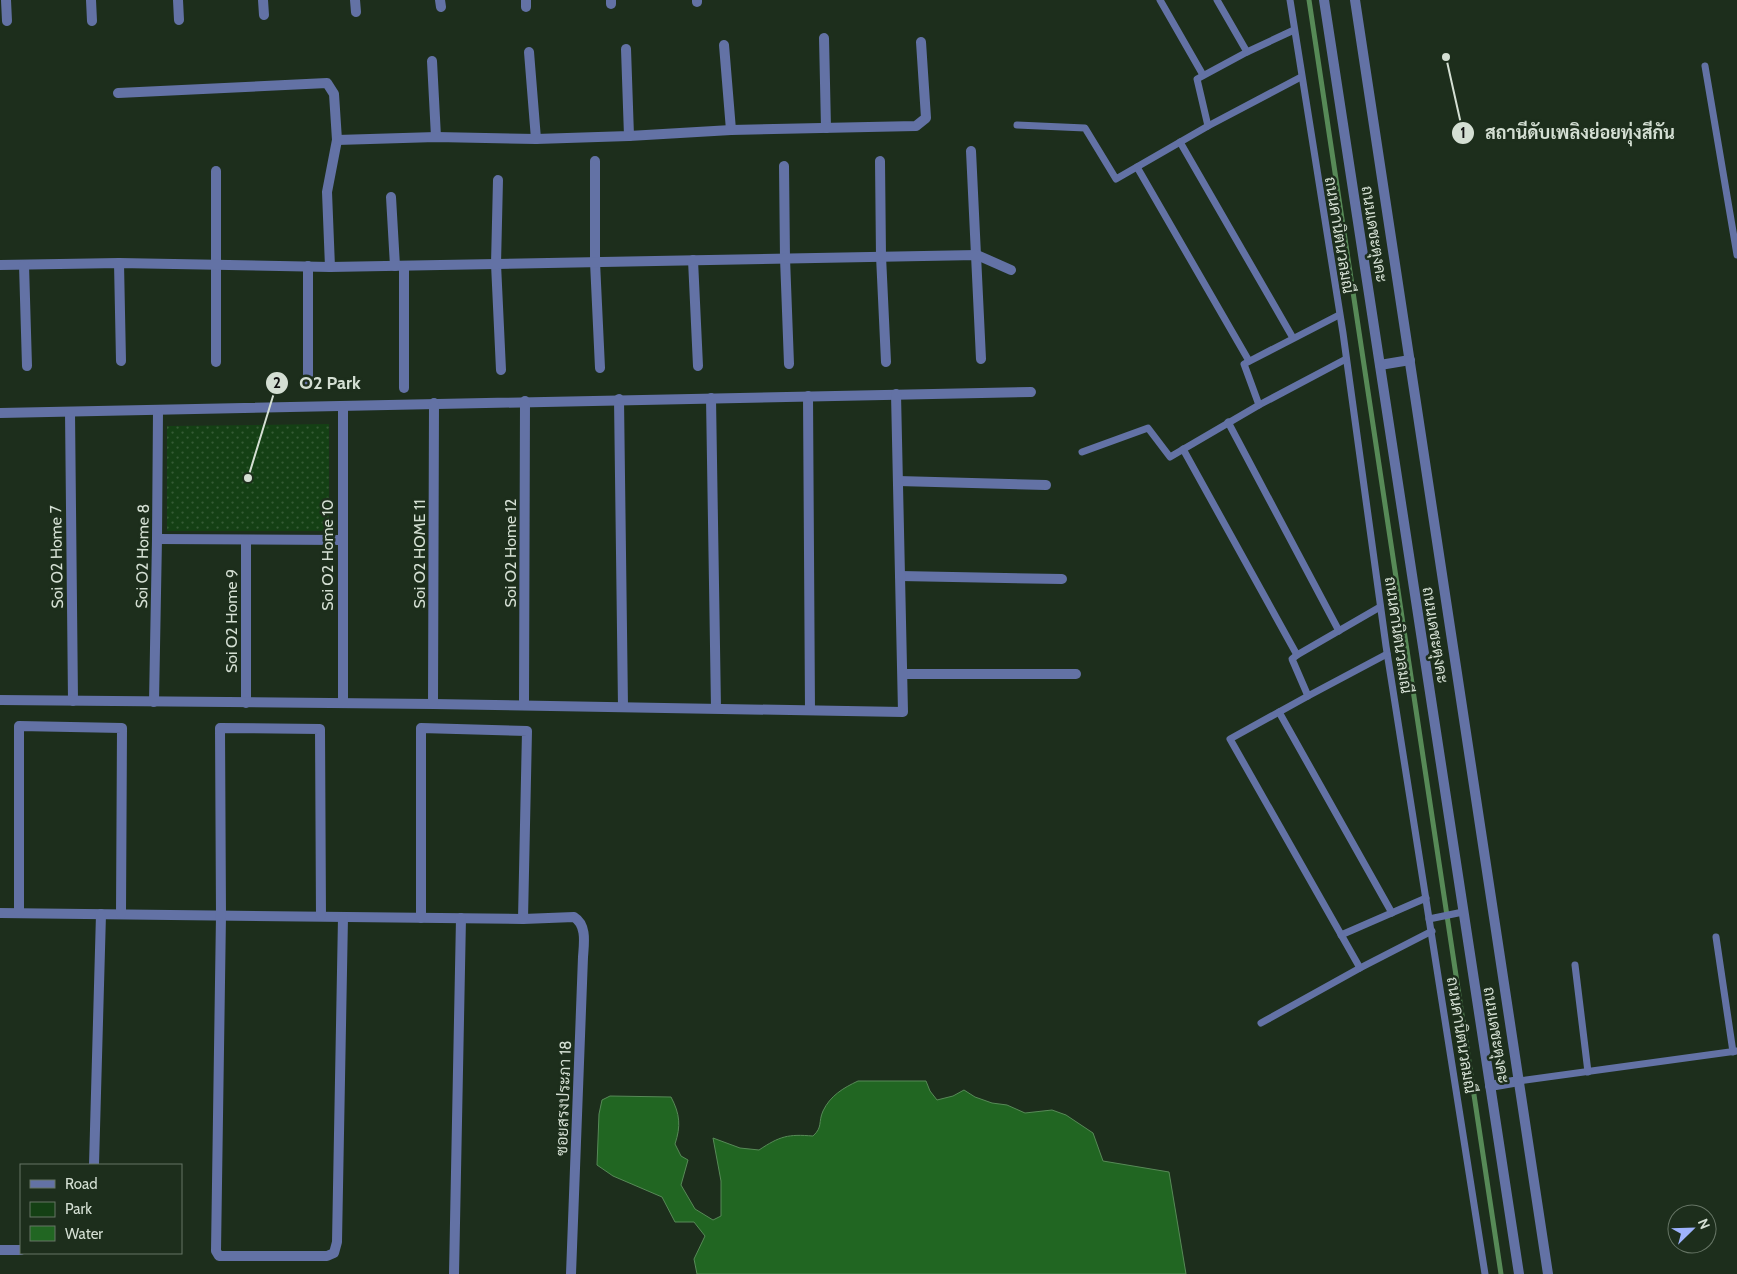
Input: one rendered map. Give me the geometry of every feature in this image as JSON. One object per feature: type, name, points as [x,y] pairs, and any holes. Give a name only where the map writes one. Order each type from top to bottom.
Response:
[{"type":"street","points":[[6,0],[7,21]]},
{"type":"street","points":[[91,0],[92,22]]},
{"type":"street","points":[[178,0],[179,20]]},
{"type":"street","points":[[263,0],[264,14]]},
{"type":"street","points":[[355,0],[356,12]]},
{"type":"street","name":"ถนนเดชะตุงคะ","points":[[1324,0],[1380,365],[1460,912],[1490,1086],[1519,1274]]},
{"type":"street","name":"ถนนเดชะตุงคะ","points":[[1355,0],[1548,1274]]},
{"type":"street","points":[[824,38],[826,128]]},
{"type":"street","points":[[337,140],[436,137],[536,139],[731,130],[916,126],[926,118],[921,42]]},
{"type":"street","points":[[724,45],[731,130]]},
{"type":"street","points":[[626,49],[629,136]]},
{"type":"street","points":[[530,52],[536,139]]},
{"type":"street","points":[[432,61],[436,137]]},
{"type":"street","points":[[118,93],[327,82],[334,94],[337,140],[327,192],[330,267]]},
{"type":"street","points":[[971,151],[981,359]]},
{"type":"street","points":[[595,161],[595,262],[600,368]]},
{"type":"street","points":[[880,161],[881,256],[886,362]]},
{"type":"street","points":[[784,166],[784,258],[790,364]]},
{"type":"street","points":[[216,171],[216,362]]},
{"type":"street","points":[[498,180],[496,264],[501,370]]},
{"type":"street","points":[[391,197],[399,266],[404,388]]},
{"type":"street","points":[[0,266],[119,263],[330,267],[977,255],[1011,270]]},
{"type":"street","points":[[693,260],[698,366]]},
{"type":"street","points":[[119,263],[122,361]]},
{"type":"street","points":[[24,265],[26,366]]},
{"type":"street","points":[[308,266],[308,383]]},
{"type":"street","points":[[1380,365],[1410,360]]},
{"type":"street","points":[[0,413],[1031,392]]},
{"type":"street","points":[[0,700],[524,705],[903,712],[896,394]]},
{"type":"street","points":[[808,396],[810,710]]},
{"type":"street","points":[[712,398],[716,708]]},
{"type":"street","points":[[619,400],[623,707]]},
{"type":"street","name":"Soi O2 Home 12","points":[[524,705],[525,401]]},
{"type":"street","name":"Soi O2 HOME 11","points":[[433,704],[434,403]]},
{"type":"street","name":"Soi O2 Home 10","points":[[342,407],[342,703]]},
{"type":"street","name":"Soi O2 Home 8","points":[[154,702],[158,411]]},
{"type":"street","name":"Soi O2 Home 7","points":[[70,412],[73,701]]},
{"type":"street","points":[[898,481],[1046,485]]},
{"type":"street","points":[[157,539],[342,540]]},
{"type":"street","name":"Soi O2 Home 9","points":[[246,540],[246,703]]},
{"type":"street","points":[[900,576],[1062,579]]},
{"type":"street","points":[[903,674],[1076,674]]},
{"type":"street","points":[[19,913],[19,726],[122,728],[121,914]]},
{"type":"street","points":[[321,916],[320,729],[220,728],[221,915],[216,1250],[219,1256],[327,1256],[334,1253],[336,1246],[343,916]]},
{"type":"street","points":[[0,913],[343,916],[421,918],[523,919],[527,731],[421,728],[421,918]]},
{"type":"street","points":[[94,1164],[101,914]]},
{"type":"street","name":"ซอยสรงประภา 18","points":[[523,919],[574,917],[581,923],[584,935],[571,1274]]},
{"type":"street","points":[[454,1274],[461,918]]},
{"type":"street","points":[[1490,1086],[1519,1081]]},
{"type":"street","points":[[0,1250],[20,1250]]},
{"type":"lane","points":[[1160,0],[1203,75]]},
{"type":"lane","points":[[1217,0],[1247,52]]},
{"type":"lane","name":"ถนนคานิตนวลมณี","points":[[1290,0],[1346,359],[1387,654],[1426,898],[1433,918],[1432,931],[1485,1274]]},
{"type":"lane","points":[[1208,126],[1197,79],[1247,52],[1294,30]]},
{"type":"lane","points":[[1705,66],[1737,256]]},
{"type":"lane","points":[[1017,125],[1084,128],[1116,180],[1208,126],[1302,77]]},
{"type":"lane","points":[[1180,142],[1293,338]]},
{"type":"lane","points":[[1136,167],[1249,361]]},
{"type":"lane","points":[[1259,405],[1244,364],[1339,315]]},
{"type":"lane","points":[[1082,452],[1148,428],[1170,457],[1228,422],[1346,359]]},
{"type":"lane","points":[[1228,422],[1339,631]]},
{"type":"lane","points":[[1184,449],[1297,655]]},
{"type":"lane","points":[[1308,696],[1292,659],[1380,607]]},
{"type":"lane","points":[[1360,968],[1230,739],[1387,654]]},
{"type":"lane","points":[[1279,712],[1392,913]]},
{"type":"lane","points":[[1341,935],[1426,898]]},
{"type":"lane","points":[[1433,918],[1460,912]]},
{"type":"lane","points":[[1261,1023],[1360,968],[1432,931]]},
{"type":"lane","points":[[1519,1081],[1735,1051],[1716,937]]},
{"type":"lane","points":[[1575,965],[1588,1072]]},
{"type":"green space","points":[[329,424],[329,531],[167,531],[167,426]]},
{"type":"water","points":[[858,1081],[926,1081],[930,1091],[937,1100],[953,1096],[964,1090],[975,1097],[992,1103],[1007,1105],[1025,1113],[1052,1110],[1066,1115],[1093,1133],[1103,1161],[1169,1172],[1186,1274],[697,1274],[694,1259],[705,1236],[694,1222],[675,1222],[662,1197],[613,1176],[597,1165],[599,1114],[602,1100],[610,1096],[671,1097],[679,1120],[675,1144],[681,1156],[688,1160],[681,1185],[695,1209],[713,1220],[721,1216],[721,1181],[713,1138],[740,1148],[759,1150],[784,1137],[797,1135],[813,1136],[818,1130],[823,1111],[829,1101],[842,1090]]},
{"type":"waterway","points":[[1309,0],[1501,1274]]},
{"type":"place","name":"สถานีดับเพลิงย่อยทุ่งสีกัน","points":[[1446,57]]},
{"type":"place","name":"O2 Park","points":[[248,478]]}]
